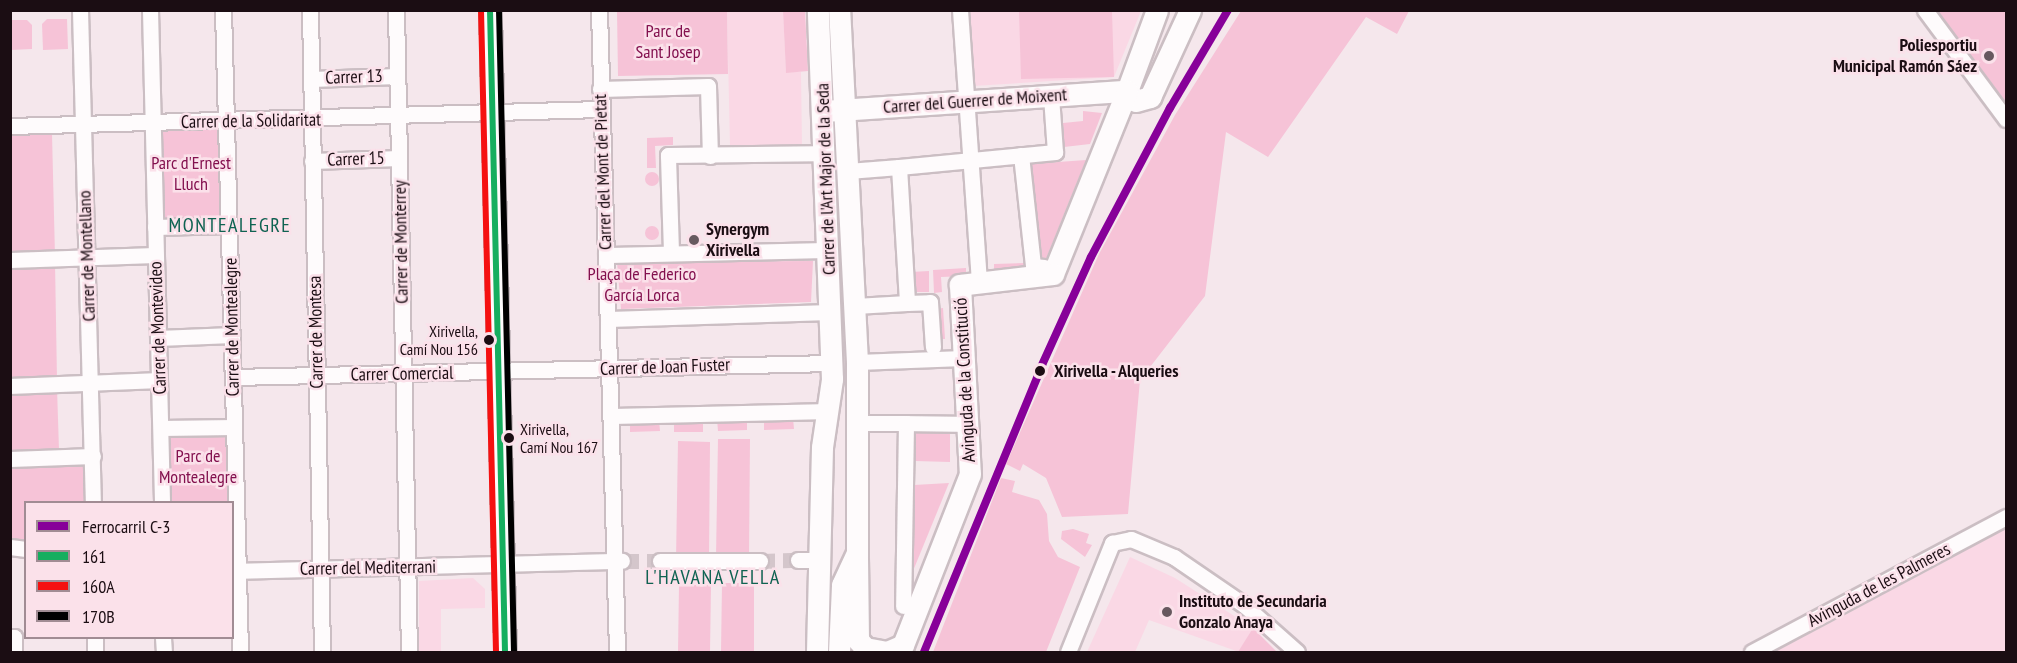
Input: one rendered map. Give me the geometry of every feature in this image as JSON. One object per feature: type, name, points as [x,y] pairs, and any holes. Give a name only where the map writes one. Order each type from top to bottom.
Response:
[{"type":"street","name":"Carrer de Montellano","points":[[80,10],[93,501]]},
{"type":"street","name":"Carrer de Montevideo","points":[[150,10],[162,501]]},
{"type":"street","name":"Carrer de Montealegre","points":[[223,10],[230,225],[235,571],[240,652]]},
{"type":"street","name":"Carrer de Montesa","points":[[310,10],[322,652]]},
{"type":"street","name":"Carrer de Monterrey","points":[[396,10],[409,652]]},
{"type":"street","points":[[490,10],[506,652]]},
{"type":"street","name":"Carrer del Mont de Pietat","points":[[599,10],[608,319],[619,561],[617,652]]},
{"type":"street","name":"Carrer de l'Art Major de la Seda","points":[[817,652],[822,566],[822,447],[830,411],[831,363],[829,250],[818,10]]},
{"type":"street","name":"Carrer de l'Art Major de la Seda","points":[[839,10],[857,362],[858,640]]},
{"type":"street","points":[[960,10],[979,280]]},
{"type":"street","name":"Avinguda de la Constitució","points":[[858,640],[876,652],[902,649],[970,474],[960,285],[979,280],[1053,274],[1127,91],[1156,10]]},
{"type":"street","points":[[1127,91],[1136,101],[1150,97],[1170,59],[1191,10]]},
{"type":"street","points":[[1925,10],[2006,117]]},
{"type":"street","points":[[1141,51],[1170,59]]},
{"type":"street","name":"Carrer 13","points":[[311,79],[397,76]]},
{"type":"street","points":[[600,89],[708,86],[710,156]]},
{"type":"street","name":"Carrer del Guerrer de Moixent","points":[[823,111],[1127,91]]},
{"type":"street","points":[[848,171],[1055,152],[1051,96]]},
{"type":"street","name":"Carrer de la Solidaritat","points":[[10,126],[227,122],[601,109]]},
{"type":"street","points":[[671,252],[668,155],[824,153]]},
{"type":"street","points":[[1021,155],[1033,266],[1044,267]]},
{"type":"street","name":"Carrer 15","points":[[312,161],[399,158]]},
{"type":"street","points":[[899,167],[907,303]]},
{"type":"street","points":[[155,227],[230,225]]},
{"type":"street","points":[[606,255],[829,250]]},
{"type":"street","points":[[10,260],[155,255]]},
{"type":"street","points":[[855,306],[930,302],[933,347]]},
{"type":"street","points":[[608,319],[830,312]]},
{"type":"street","points":[[158,338],[232,335]]},
{"type":"street","points":[[831,363],[963,358]]},
{"type":"street","points":[[831,363],[857,362]]},
{"type":"street","name":"Carrer de Joan Fuster","points":[[499,372],[831,363]]},
{"type":"street","name":"Carrer Comercial","points":[[233,377],[499,372]]},
{"type":"street","points":[[10,386],[159,380]]},
{"type":"street","points":[[612,416],[830,411]]},
{"type":"street","points":[[856,423],[967,423]]},
{"type":"street","points":[[903,606],[906,423]]},
{"type":"street","points":[[160,428],[234,427]]},
{"type":"street","points":[[10,459],[93,456]]},
{"type":"street","name":"Avinguda de les Palmeres","points":[[1752,652],[1770,648],[2007,517]]},
{"type":"street","points":[[1068,652],[1112,543],[1131,539],[1174,557],[1244,605],[1297,652]]},
{"type":"street","name":"Carrer de l'Art Major de la Seda","points":[[839,652],[842,585],[857,553]]},
{"type":"street","points":[[798,560],[822,566]]},
{"type":"street","name":"Carrer del Mediterrani","points":[[235,571],[504,566],[619,561]]},
{"type":"street","points":[[660,561],[760,561]]},
{"type":"street","name":"Carrer de l'Art Major de la Seda","points":[[822,566],[839,625]]},
{"type":"street","points":[[10,637],[14,637],[14,652]]},
{"type":"shaded area","points":[[727,11],[783,11],[786,72],[801,72],[802,146],[730,146]]},
{"type":"shaded area","points":[[969,11],[1141,11],[1114,77],[973,86]]},
{"type":"shaded area","points":[[2006,510],[2006,652],[1745,652]]},
{"type":"shaded area","name":"Instituto de Secundaria Gonzalo Anaya","points":[[1130,557],[1175,578],[1253,628],[1239,652],[1149,620],[1135,652],[1087,652]]},
{"type":"shaded area","points":[[473,578],[485,589],[485,608],[441,609],[441,652],[419,652],[419,581]]},
{"type":"green space","name":"Parc de Sant Josep","points":[[617,11],[727,11],[728,74],[618,76]]},
{"type":"green space","points":[[783,11],[805,11],[808,71],[786,73]]},
{"type":"green space","points":[[1019,11],[1112,11],[1114,77],[1021,79]]},
{"type":"green space","points":[[1241,11],[1409,11],[1397,34],[1366,17],[1268,157],[1226,132],[1205,296],[1140,380],[1128,514],[1062,517],[1046,478],[1023,464],[1020,471],[1006,464],[1099,254],[1175,115]]},
{"type":"green space","name":"Poliesportiu Municipal Ramón Sáez","points":[[1935,11],[2006,11],[2006,102]]},
{"type":"green space","points":[[47,19],[67,19],[68,49],[43,50],[42,24]]},
{"type":"green space","points":[[11,20],[27,20],[32,25],[32,49],[11,50]]},
{"type":"green space","points":[[1083,111],[1102,113],[1090,144],[1064,147],[1063,123],[1083,121]]},
{"type":"green space","name":"Parc d'Ernest Lluch","points":[[221,129],[224,217],[162,219],[159,131]]},
{"type":"green space","points":[[10,134],[52,134],[55,256],[11,256]]},
{"type":"green space","points":[[673,137],[673,145],[655,146],[656,168],[647,168],[647,138]]},
{"type":"green space","points":[[1086,160],[1046,259],[1043,263],[1030,164]]},
{"type":"green space","points":[[652,172],[657,174],[659,179],[657,184],[652,186],[647,184],[645,179],[647,174]]},
{"type":"green space","points":[[652,226],[657,228],[659,233],[657,238],[652,240],[647,238],[645,233],[647,228]]},
{"type":"green space","name":"Plaça de Federico García Lorca","points":[[813,261],[811,302],[621,309],[617,262]]},
{"type":"green space","points":[[55,262],[57,380],[11,381],[11,263]]},
{"type":"green space","points":[[1026,263],[1027,272],[994,274],[994,264]]},
{"type":"green space","points":[[966,268],[966,276],[941,277],[942,292],[934,293],[933,270]]},
{"type":"green space","points":[[929,271],[929,292],[912,292],[911,272]]},
{"type":"green space","points":[[943,308],[945,339],[936,339],[935,309]]},
{"type":"green space","points":[[57,388],[59,450],[11,451],[10,389]]},
{"type":"green space","points":[[793,418],[794,429],[764,430],[764,419]]},
{"type":"green space","points":[[717,419],[747,419],[747,430],[718,431]]},
{"type":"green space","points":[[659,420],[660,431],[630,432],[630,421]]},
{"type":"green space","points":[[703,420],[703,432],[674,432],[674,421]]},
{"type":"green space","points":[[916,426],[950,427],[950,462],[915,461]]},
{"type":"green space","name":"Parc de Montealegre","points":[[229,430],[230,501],[167,501],[166,432]]},
{"type":"green space","points":[[718,439],[750,439],[749,558],[716,557]]},
{"type":"green space","points":[[678,441],[710,442],[709,560],[676,560]]},
{"type":"green space","points":[[11,460],[84,464],[84,501],[24,501],[24,543],[11,542]]},
{"type":"green space","points":[[1001,478],[1015,481],[1012,492],[1039,500],[1047,514],[1049,541],[1058,557],[1080,567],[1046,652],[933,652]]},
{"type":"green space","points":[[949,483],[913,571],[914,485]]},
{"type":"green space","points":[[1073,529],[1089,534],[1086,543],[1092,545],[1085,557],[1061,539],[1062,531]]},
{"type":"green space","points":[[722,583],[754,583],[754,652],[721,652]]},
{"type":"green space","points":[[679,585],[711,585],[710,652],[678,652]]},
{"type":"green space","points":[[1253,628],[1277,652],[1238,652]]},
{"type":"tunnel","points":[[760,561],[798,560]]},
{"type":"tunnel","points":[[624,561],[660,561]]},
{"type":"rail line","name":"C-3","points":[[924,652],[1042,365],[1091,257],[1170,108],[1228,10]]},
{"type":"transit line","name":"160A","points":[[481,10],[496,652]]},
{"type":"transit line","name":"161","points":[[490,10],[505,652]]},
{"type":"transit line","name":"170B","points":[[499,10],[514,652]]},
{"type":"place","name":"Poliesportiu Municipal Ramón Sáez","points":[[1989,56]]},
{"type":"place","name":"Synergym Xirivella","points":[[694,240]]},
{"type":"place","name":"Xirivella, Camí Nou 156","points":[[489,340]]},
{"type":"place","name":"Xirivella - Alqueries","points":[[1040,371]]},
{"type":"place","name":"Xirivella, Camí Nou 167","points":[[509,438]]},
{"type":"place","name":"Instituto de Secundaria Gonzalo Anaya","points":[[1167,612]]},
{"type":"district","name":"MONTEALEGRE","points":[[230,225]]},
{"type":"district","name":"L'HAVANA VELLA","points":[[713,577]]}]
